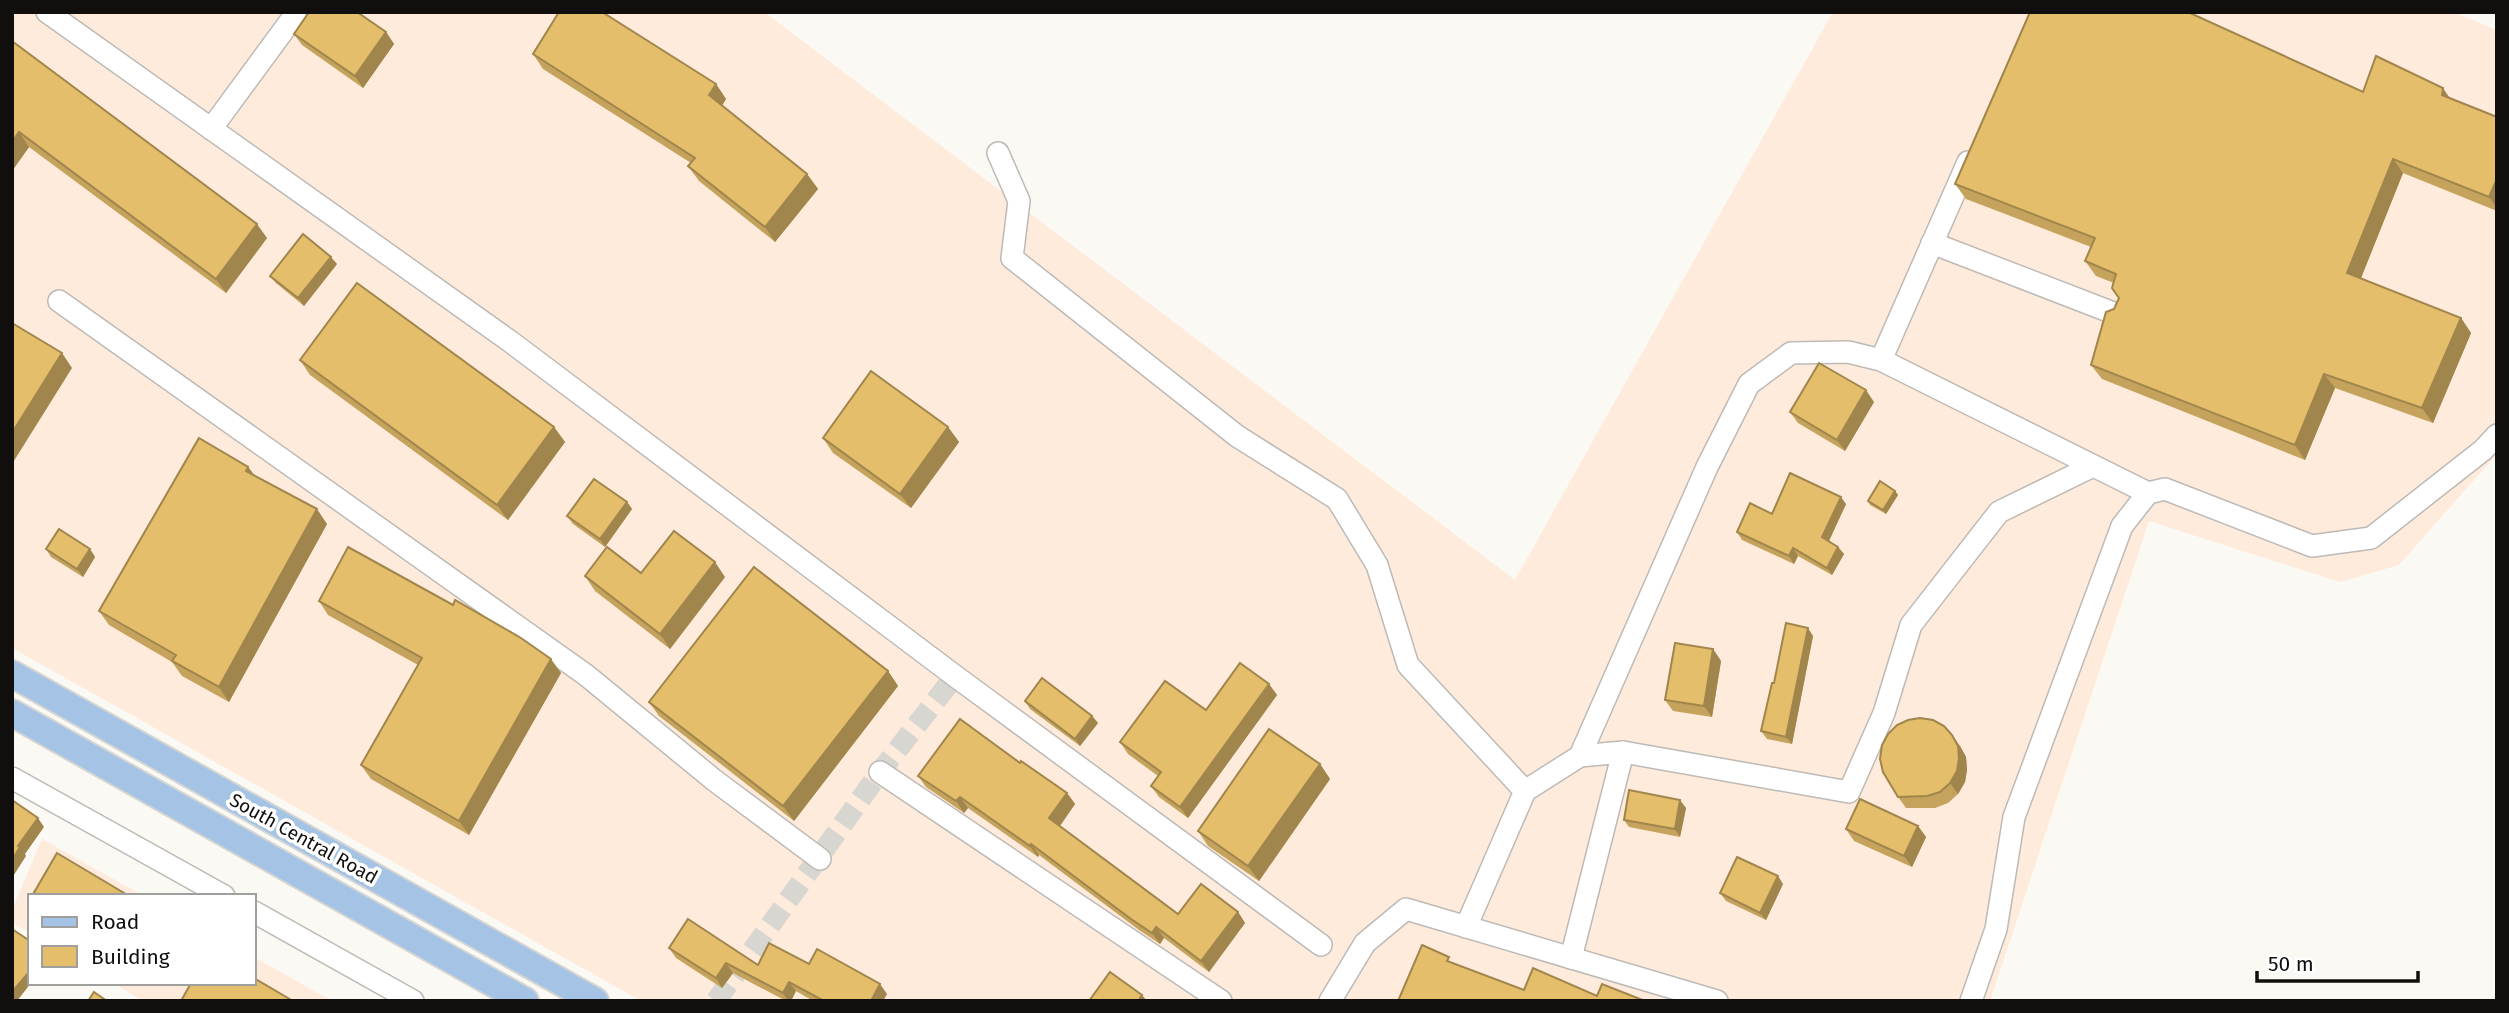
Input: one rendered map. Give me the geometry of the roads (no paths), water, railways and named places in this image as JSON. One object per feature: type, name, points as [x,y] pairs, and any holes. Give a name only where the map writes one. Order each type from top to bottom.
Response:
[{"type":"main road","name":"South Central Road","points":[[12,674],[595,1001]]},
{"type":"main road","name":"South Central Road","points":[[12,713],[524,1001]]},
{"type":"main road","points":[[371,915],[389,885]]},
{"type":"street","points":[[47,12],[511,342],[966,685],[1321,945]]},
{"type":"street","points":[[211,129],[297,12]]},
{"type":"street","points":[[1881,360],[1975,146]]},
{"type":"street","points":[[998,153],[1019,201],[1012,258],[1237,436],[1337,499],[1377,565],[1408,665],[1525,791]]},
{"type":"street","points":[[1932,243],[2116,314]]},
{"type":"street","points":[[59,301],[586,675],[714,780],[820,859]]},
{"type":"street","points":[[1580,757],[1707,467],[1749,384],[1791,353],[1848,352],[1881,360],[2147,493],[2165,489],[2312,546],[2371,538],[2483,450],[2497,435]]},
{"type":"street","points":[[1466,927],[1525,791],[1580,757],[1623,751],[1849,792],[1884,713],[1911,625],[1999,512],[2093,466]]},
{"type":"street","points":[[1971,1001],[1996,929],[2014,817],[2122,526],[2147,493]]},
{"type":"street","points":[[1571,958],[1623,751]]},
{"type":"street","points":[[880,772],[1221,1001]]},
{"type":"street","points":[[12,778],[220,894]]},
{"type":"street","points":[[1330,1001],[1365,943],[1406,909],[1717,1001]]},
{"type":"street","points":[[256,913],[413,1001]]},
{"type":"tunnel","points":[[716,1001],[880,772],[955,676]]}]
